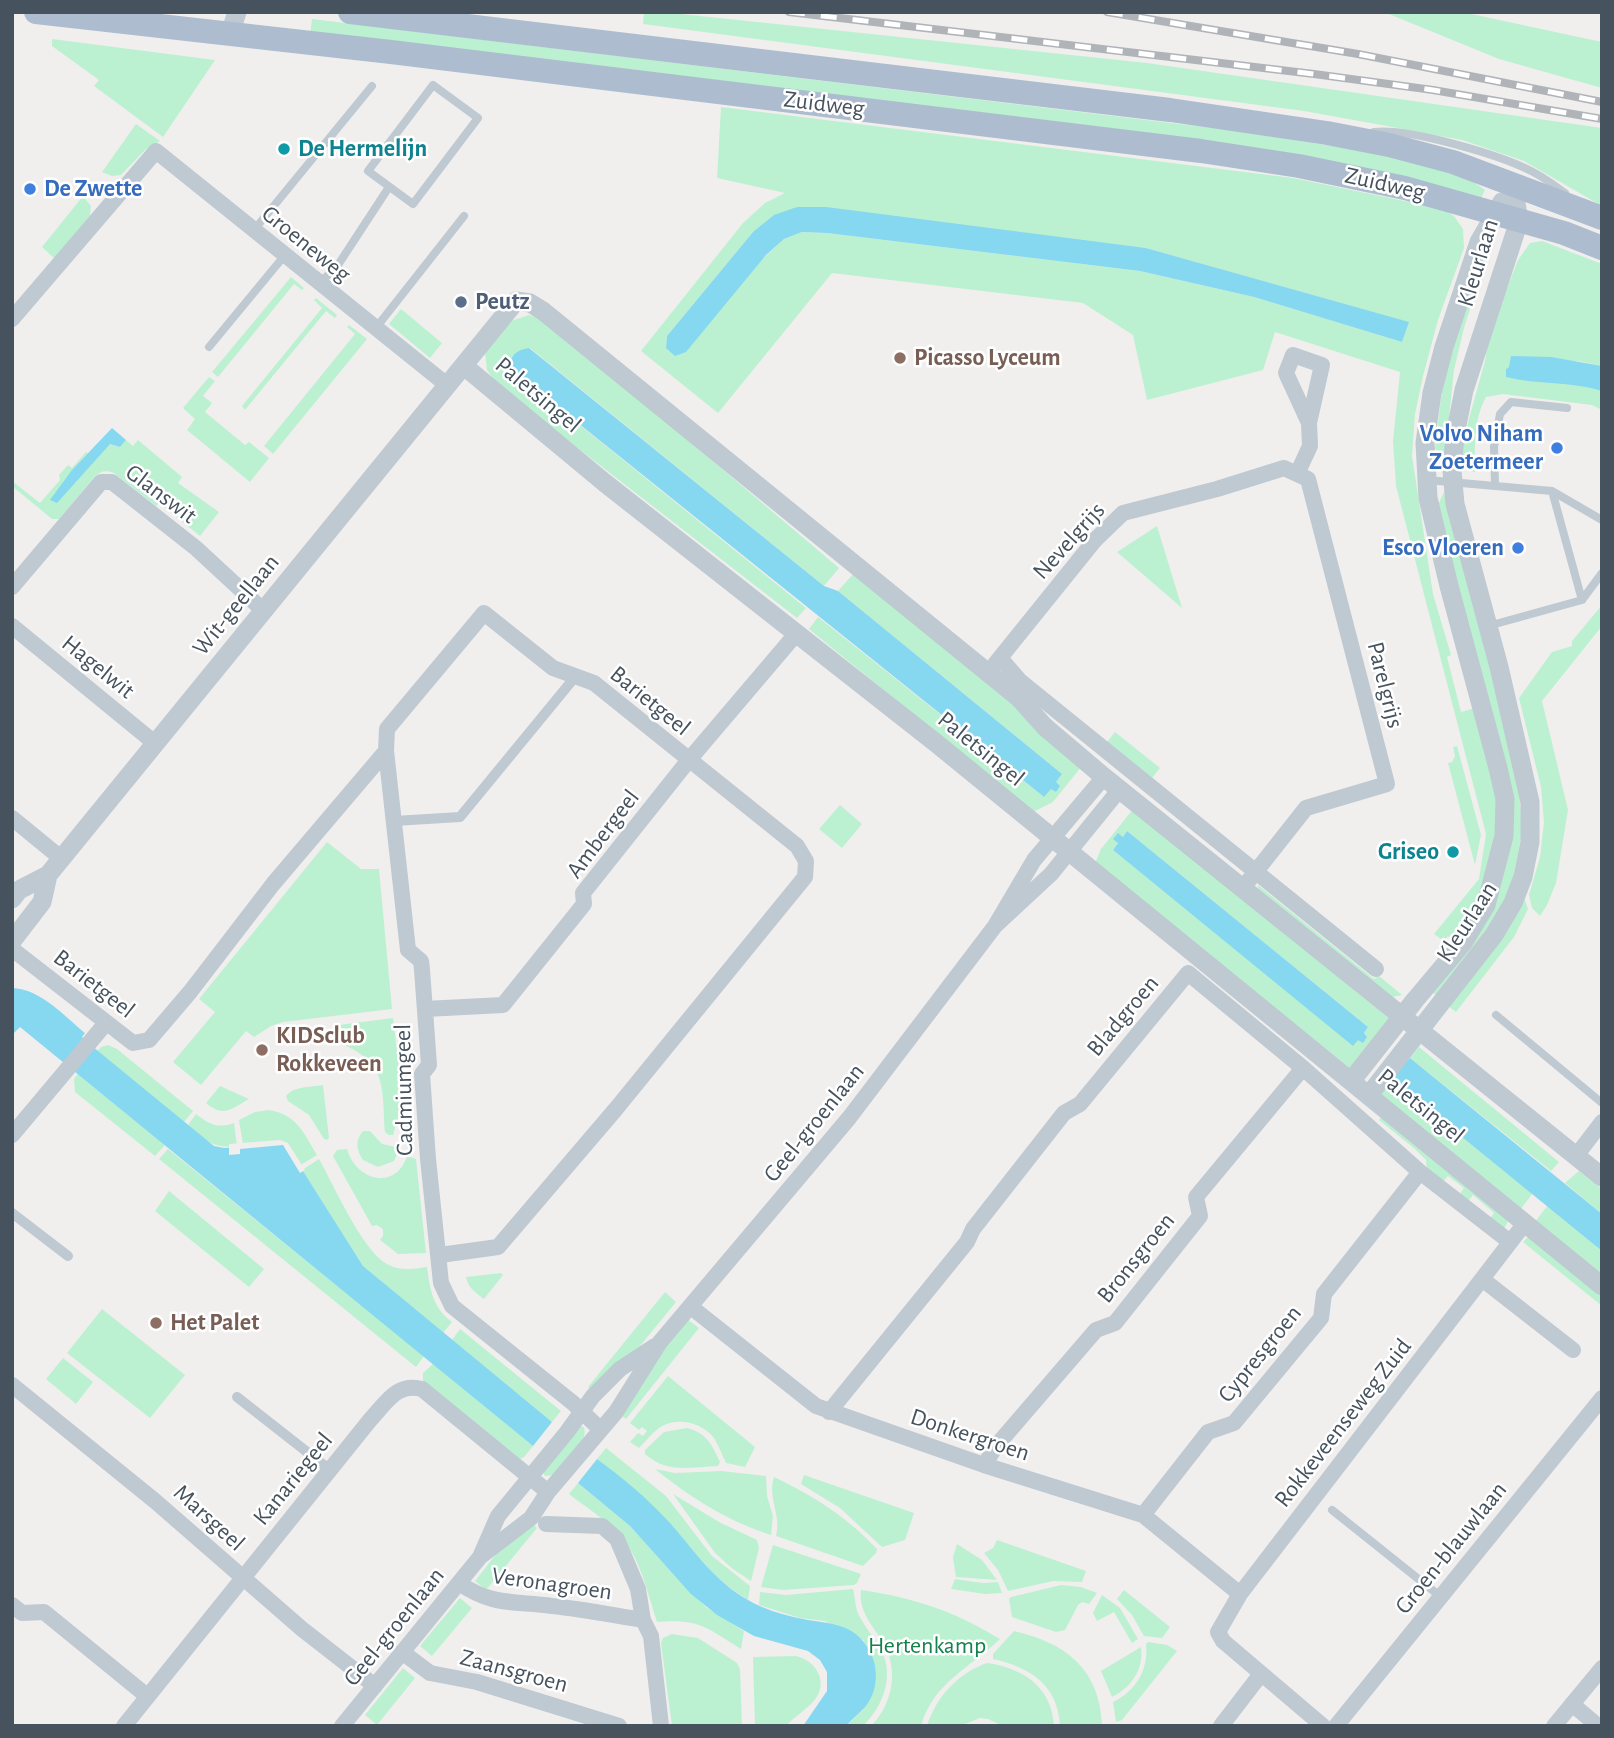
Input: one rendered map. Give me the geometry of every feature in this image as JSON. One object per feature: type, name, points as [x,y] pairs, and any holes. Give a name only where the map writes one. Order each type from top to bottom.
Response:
[{"type":"main road","name":"Zuidweg","points":[[36,12],[188,25],[232,19],[1181,148],[1374,181],[1564,233],[1602,248]]},
{"type":"main road","name":"Zuidweg","points":[[350,12],[1182,112],[1347,136],[1437,157],[1599,217]]},
{"type":"street","name":"Groeneweg","points":[[12,319],[156,151],[447,385]]},
{"type":"street","name":"Kleurlaan","points":[[1352,1080],[1463,943],[1486,905],[1494,883],[1504,836],[1505,799],[1428,498],[1425,443],[1430,405],[1444,347],[1479,242],[1513,185]]},
{"type":"street","name":"Kleurlaan","points":[[1369,1095],[1493,935],[1513,903],[1523,877],[1531,842],[1531,802],[1455,504],[1453,481],[1453,449],[1464,390],[1519,221],[1513,185]]},
{"type":"street","name":"Paletsingel","points":[[1602,1177],[1112,783],[1045,727],[1019,698],[537,307],[516,300],[464,366],[605,483],[1352,1080],[1602,1286]]},
{"type":"street","name":"Wit-geellaan","points":[[12,899],[19,890],[48,875],[62,859],[464,366]]},
{"type":"street","points":[[1297,474],[1310,446],[1310,423]]},
{"type":"street","name":"Nevelgrijs","points":[[985,673],[1001,659],[1095,540],[1123,513],[1217,489],[1284,468],[1297,474]]},
{"type":"street","name":"Parelgrijs","points":[[1242,889],[1306,808],[1387,784],[1308,479],[1297,474]]},
{"type":"street","name":"Glanswit","points":[[12,587],[101,482],[106,481],[112,482],[197,549],[263,610]]},
{"type":"street","name":"Barietgeel","points":[[12,948],[133,1043],[149,1040],[190,992],[273,884],[386,751],[387,729],[484,613],[553,668],[594,683],[796,846],[806,861],[805,877],[615,1110],[498,1247],[440,1255]]},
{"type":"street","name":"Hagelwit","points":[[12,626],[156,744]]},
{"type":"street","name":"Ambergeel","points":[[425,1009],[503,1004],[584,904],[583,893],[688,761],[796,634]]},
{"type":"street","points":[[1001,659],[1020,681],[1376,969]]},
{"type":"street","points":[[394,821],[460,817],[575,677]]},
{"type":"street","name":"Cadmiumgeel","points":[[386,751],[408,950],[421,961],[429,1065],[422,1074],[441,1283],[452,1306],[582,1412]]},
{"type":"street","name":"Geel-groenlaan","points":[[348,1724],[374,1686],[480,1557],[531,1518],[548,1492],[616,1412],[660,1342],[849,1118],[995,926],[1034,860],[1112,783]]},
{"type":"street","name":"Geel-groenlaan","points":[[995,926],[1051,874],[1112,783]]},
{"type":"street","points":[[12,818],[62,859]]},
{"type":"street","name":"Wit-geellaan","points":[[12,942],[42,902],[48,875]]},
{"type":"street","name":"Bladgroen","points":[[829,1412],[967,1242],[973,1228],[1064,1113],[1080,1104],[1188,973],[1420,1172],[1510,1242]]},
{"type":"street","points":[[12,1135],[106,1023]]},
{"type":"street","name":"Bronsgroen","points":[[984,1465],[996,1446],[1096,1329],[1115,1322],[1200,1216],[1196,1198],[1303,1069]]},
{"type":"street","points":[[1576,1156],[1602,1122]]},
{"type":"street","points":[[1589,1140],[1602,1151]]},
{"type":"street","name":"Cypresgroen","points":[[1143,1515],[1208,1432],[1234,1423],[1321,1318],[1324,1294],[1420,1172]]},
{"type":"street","points":[[12,1213],[68,1256]]},
{"type":"street","name":"Rokkeveenseweg Zuid","points":[[1261,1674],[1223,1641],[1218,1632],[1240,1594],[1525,1223]]},
{"type":"street","points":[[1482,1279],[1573,1350]]},
{"type":"street","name":"Donkergroen","points":[[691,1307],[816,1406],[984,1465],[1143,1515],[1240,1594]]},
{"type":"street","name":"Geel-groenlaan","points":[[480,1557],[498,1516],[593,1396],[620,1369],[660,1342]]},
{"type":"street","name":"Marsgeel","points":[[12,1385],[155,1501],[242,1578],[374,1686]]},
{"type":"street","name":"Kanariegeel","points":[[124,1726],[330,1469],[400,1389],[411,1386],[422,1389],[529,1476]]},
{"type":"street","points":[[237,1397],[330,1469]]},
{"type":"street","name":"Groen-blauwlaan","points":[[1336,1726],[1602,1398]]},
{"type":"street","points":[[582,1412],[600,1429]]},
{"type":"street","points":[[529,1476],[548,1492]]},
{"type":"street","points":[[546,1524],[602,1526],[617,1539],[638,1589],[643,1620],[651,1636],[661,1726]]},
{"type":"street","name":"Veronagroen","points":[[459,1583],[476,1595],[494,1600],[643,1620]]},
{"type":"street","points":[[12,1605],[22,1613],[44,1612],[147,1696]]},
{"type":"street","name":"Zaansgroen","points":[[402,1652],[429,1673],[477,1682],[619,1726]]},
{"type":"street","points":[[1554,1726],[1602,1668]]},
{"type":"street","points":[[1221,1726],[1261,1674],[1323,1726]]},
{"type":"street","points":[[1572,1704],[1598,1726]]},
{"type":"lane","points":[[433,85],[478,118],[413,204],[389,187],[368,171],[433,85]]},
{"type":"lane","points":[[254,230],[372,86]]},
{"type":"lane","name":"Zuidweg","points":[[1347,136],[1386,131],[1442,141],[1481,153],[1535,173],[1599,217]]},
{"type":"lane","points":[[319,283],[336,268],[389,187]]},
{"type":"lane","points":[[375,329],[464,216]]},
{"type":"lane","points":[[209,347],[285,255]]},
{"type":"lane","points":[[1495,485],[1494,447],[1500,414],[1511,401],[1567,408]]},
{"type":"lane","points":[[1426,480],[1552,491],[1602,520]]},
{"type":"lane","points":[[1552,491],[1582,600]]},
{"type":"lane","points":[[1488,626],[1582,600],[1602,573]]},
{"type":"lane","points":[[1496,1015],[1602,1103]]},
{"type":"lane","points":[[1332,1510],[1441,1597]]},
{"type":"green space","points":[[644,12],[1147,63],[1602,128],[1602,206],[1524,161],[1462,140],[1304,111],[643,24]]},
{"type":"green space","points":[[1384,12],[1462,12],[1602,42],[1602,88],[1499,59]]},
{"type":"green space","points":[[312,19],[1229,130],[1384,154],[1465,176],[1485,190],[1481,198],[310,35]]},
{"type":"green space","points":[[52,39],[215,60],[163,137],[94,86],[99,80],[52,46]]},
{"type":"green space","points":[[721,107],[1293,178],[1443,209],[1454,216],[1463,229],[1464,248],[1438,320],[1423,376],[1415,414],[1412,456],[1433,594],[1451,655],[1447,657],[1461,712],[1475,708],[1494,780],[1498,813],[1488,881],[1456,942],[1448,936],[1444,941],[1434,934],[1479,879],[1486,834],[1396,486],[1393,441],[1400,372],[1275,332],[1263,370],[1147,400],[1133,335],[1083,303],[832,273],[718,413],[641,351],[743,223],[765,203],[785,193],[717,178]],"holes":[[[797,207],[1146,248],[1408,322],[1402,342],[1254,297],[1140,271],[802,232],[784,239],[666,348],[667,336],[753,232]]]},
{"type":"green space","points":[[136,124],[160,141],[145,150],[121,175],[112,176],[102,172]]},
{"type":"green space","points":[[83,196],[91,206],[90,216],[55,259],[42,247]]},
{"type":"green space","points":[[1494,233],[1464,328],[1454,370],[1444,465],[1435,448],[1444,374],[1488,240]]},
{"type":"green space","points":[[1542,241],[1602,264],[1602,366],[1578,361],[1509,367],[1506,369],[1506,377],[1582,384],[1602,391],[1602,410],[1592,405],[1503,394],[1486,397],[1477,424],[1475,472],[1471,471],[1462,465],[1459,455],[1485,361],[1489,334],[1518,260],[1530,243]]},
{"type":"green space","points":[[291,277],[304,288],[302,290],[294,284],[218,377],[212,372]]},
{"type":"green space","points":[[316,298],[337,315],[335,318],[326,311],[245,410],[242,406],[322,308],[314,300]]},
{"type":"green space","points":[[401,309],[442,343],[430,358],[389,324]]},
{"type":"green space","points":[[529,315],[539,318],[637,397],[839,568],[824,586],[530,348],[511,365],[512,370],[806,608],[797,618],[499,387],[487,370],[485,352],[505,323]]},
{"type":"green space","points":[[349,325],[367,339],[273,454],[264,446],[355,334],[347,327]]},
{"type":"green space","points":[[209,377],[215,381],[203,396],[212,403],[205,412],[245,445],[249,442],[269,458],[250,482],[187,430],[195,419],[183,408]]},
{"type":"green space","points":[[126,440],[133,446],[138,440],[182,477],[178,483],[219,512],[200,536],[159,503],[156,506],[111,472],[95,476],[59,519],[52,519],[12,486],[12,481],[40,503],[60,480],[59,475],[68,465],[72,468],[88,453],[72,470],[110,444],[120,447]]},
{"type":"green space","points":[[1445,490],[1519,784],[1522,832],[1514,875],[1503,908],[1437,996],[1430,991],[1507,844],[1437,507]]},
{"type":"green space","points":[[1157,526],[1182,608],[1117,552]]},
{"type":"green space","points":[[854,573],[1011,700],[1082,766],[1053,802],[1033,812],[809,629],[818,617],[1044,797],[1062,774],[838,591]]},
{"type":"green space","points":[[1602,605],[1602,626],[1542,701],[1568,810],[1556,883],[1540,916],[1532,908],[1529,895],[1540,857],[1544,822],[1541,787],[1519,698],[1552,652],[1572,646],[1572,641]]},
{"type":"green space","points":[[1115,732],[1160,768],[1152,778],[1107,742]]},
{"type":"green space","points":[[1457,746],[1481,835],[1475,865],[1448,763],[1452,762],[1455,756],[1453,747]]},
{"type":"green space","points":[[840,805],[862,824],[842,848],[819,829]]},
{"type":"green space","points":[[1134,808],[1390,1019],[1351,1069],[1095,863],[1101,849]],"holes":[[[1127,831],[1368,1027],[1364,1033],[1367,1037],[1363,1042],[1358,1039],[1353,1045],[1113,850],[1118,843],[1118,833],[1123,837]]]},
{"type":"green space","points":[[327,842],[361,869],[379,869],[392,1009],[283,1022],[254,1037],[246,1031],[201,1085],[173,1062],[215,1012],[199,999]]},
{"type":"green space","points":[[1258,885],[1374,979],[1379,976],[1402,995],[1392,997],[1257,892]]},
{"type":"green space","points":[[1524,897],[1528,909],[1514,937],[1456,1012],[1447,1005]]},
{"type":"green space","points":[[393,1018],[403,1100],[393,1135],[389,1135],[385,1132],[380,1079],[367,1059],[341,1044],[339,1025]]},
{"type":"green space","points":[[108,1045],[117,1049],[193,1111],[184,1122],[97,1051]]},
{"type":"green space","points":[[1419,1047],[1559,1162],[1551,1171],[1410,1058]]},
{"type":"green space","points":[[78,1074],[165,1145],[155,1156],[75,1092],[74,1079]]},
{"type":"green space","points":[[1391,1079],[1533,1193],[1520,1210],[1378,1095]]},
{"type":"green space","points":[[323,1085],[329,1138],[327,1140],[309,1115],[288,1101],[286,1096],[298,1089]]},
{"type":"green space","points":[[220,1086],[249,1099],[228,1110],[212,1108],[206,1103]]},
{"type":"green space","points":[[269,1110],[293,1120],[317,1155],[299,1166],[243,1145],[239,1120],[255,1112]]},
{"type":"green space","points":[[1384,1113],[1509,1219],[1504,1229],[1488,1221],[1494,1213],[1473,1195],[1467,1203],[1458,1196],[1464,1188],[1448,1176],[1441,1184],[1427,1173],[1426,1160],[1379,1120]]},
{"type":"green space","points":[[196,1114],[214,1124],[223,1126],[234,1123],[237,1146],[215,1145],[205,1139],[188,1125]]},
{"type":"green space","points":[[363,1131],[370,1131],[382,1144],[396,1147],[394,1161],[378,1167],[363,1160],[357,1145]]},
{"type":"green space","points":[[168,1149],[424,1356],[416,1367],[159,1159]]},
{"type":"green space","points":[[347,1149],[359,1169],[376,1178],[386,1178],[394,1174],[402,1167],[407,1156],[416,1159],[426,1253],[398,1254],[380,1240],[383,1229],[377,1225],[372,1226],[333,1156],[337,1150]]},
{"type":"green space","points":[[319,1159],[359,1233],[379,1258],[398,1268],[427,1267],[433,1298],[440,1311],[452,1322],[443,1333],[363,1266],[302,1170]]},
{"type":"green space","points":[[1579,1171],[1602,1189],[1602,1214],[1565,1183]]},
{"type":"green space","points":[[169,1191],[264,1269],[249,1287],[155,1211]]},
{"type":"green space","points":[[1548,1205],[1602,1251],[1602,1275],[1535,1222]]},
{"type":"green space","points":[[1533,1237],[1602,1290],[1602,1306],[1523,1242]]},
{"type":"green space","points":[[501,1273],[503,1275],[484,1299],[470,1287],[466,1277]]},
{"type":"green space","points":[[665,1292],[676,1302],[640,1346],[592,1390],[588,1387]]},
{"type":"green space","points":[[102,1309],[185,1375],[150,1418],[67,1353]]},
{"type":"green space","points":[[687,1319],[699,1328],[626,1419],[621,1415],[659,1354]]},
{"type":"green space","points":[[460,1329],[561,1411],[552,1422],[452,1340]]},
{"type":"green space","points":[[63,1358],[93,1382],[76,1404],[46,1379]]},
{"type":"green space","points":[[433,1364],[533,1446],[524,1457],[520,1459],[423,1381],[423,1373]]},
{"type":"green space","points":[[668,1376],[755,1447],[745,1467],[726,1463],[709,1432],[688,1422],[666,1424],[656,1430],[639,1448],[630,1442],[638,1433],[643,1436],[647,1431],[642,1427],[639,1430],[630,1423]]},
{"type":"green space","points":[[579,1426],[584,1427],[585,1434],[580,1447],[553,1475],[545,1476],[542,1471]]},
{"type":"green space","points":[[687,1428],[708,1440],[720,1462],[718,1466],[671,1467],[645,1454],[645,1450],[664,1432]]},
{"type":"green space","points":[[606,1448],[666,1496],[712,1556],[750,1586],[748,1600],[720,1581],[650,1503],[597,1459]]},
{"type":"green space","points":[[655,1469],[675,1473],[721,1471],[766,1476],[767,1496],[773,1516],[771,1535],[739,1523],[710,1507]]},
{"type":"green space","points":[[804,1475],[914,1513],[905,1540],[882,1547],[840,1508],[801,1484]]},
{"type":"green space","points":[[774,1477],[842,1517],[866,1537],[877,1549],[876,1553],[863,1566],[776,1536],[777,1521],[772,1492]]},
{"type":"green space","points":[[578,1483],[630,1526],[707,1608],[744,1631],[741,1649],[720,1635],[693,1623],[657,1622],[639,1566],[630,1549],[610,1526],[569,1494]]},
{"type":"green space","points":[[673,1494],[719,1522],[757,1540],[759,1548],[751,1581],[715,1553]]},
{"type":"green space","points":[[533,1524],[537,1528],[486,1590],[475,1581],[497,1553]]},
{"type":"green space","points":[[997,1540],[1086,1571],[1082,1582],[1053,1581],[1008,1591],[998,1570],[984,1553],[993,1548]]},
{"type":"green space","points":[[957,1544],[982,1560],[997,1580],[956,1577],[953,1557]]},
{"type":"green space","points":[[773,1545],[861,1574],[854,1585],[783,1590],[761,1587]]},
{"type":"green space","points":[[955,1579],[998,1582],[1002,1593],[985,1594],[951,1589]]},
{"type":"green space","points":[[1061,1585],[1081,1587],[1097,1593],[1089,1604],[1082,1602],[1078,1605],[1065,1630],[1056,1632],[1012,1617],[1011,1597]]},
{"type":"green space","points":[[853,1589],[857,1611],[881,1650],[887,1670],[881,1700],[863,1726],[846,1726],[863,1710],[871,1653],[863,1640],[825,1621],[800,1618],[759,1605],[760,1592],[786,1595]]},
{"type":"green space","name":"Hertenkamp","points":[[861,1590],[934,1607],[1000,1639],[943,1687],[934,1698],[921,1726],[871,1726],[884,1708],[892,1676],[889,1654],[864,1612]]},
{"type":"green space","points":[[1124,1590],[1170,1627],[1162,1638],[1144,1636],[1132,1615],[1117,1599]]},
{"type":"green space","points":[[1102,1595],[1120,1608],[1138,1639],[1132,1643],[1114,1612],[1097,1621],[1093,1613]]},
{"type":"green space","points":[[460,1598],[472,1608],[432,1656],[420,1646]]},
{"type":"green space","points":[[1014,1631],[1049,1643],[1077,1662],[1095,1689],[1102,1726],[1060,1726],[1054,1699],[1039,1680],[1018,1667],[993,1659],[993,1654]]},
{"type":"green space","points":[[672,1634],[698,1638],[737,1663],[740,1669],[742,1726],[672,1726],[661,1643],[663,1638]]},
{"type":"green space","points":[[1148,1642],[1167,1645],[1177,1651],[1122,1720],[1116,1722],[1113,1702],[1128,1692],[1139,1678]]},
{"type":"green space","points":[[1141,1647],[1141,1663],[1131,1683],[1112,1697],[1101,1671]]},
{"type":"green space","points":[[796,1656],[810,1663],[819,1675],[821,1682],[817,1696],[786,1726],[755,1726],[753,1657]]},
{"type":"green space","points":[[987,1663],[1012,1669],[1033,1682],[1048,1700],[1054,1726],[1003,1726],[980,1718],[960,1726],[927,1726],[936,1705],[950,1687],[976,1667]]},
{"type":"green space","points":[[403,1668],[415,1678],[377,1725],[365,1715]]},
{"type":"water","points":[[797,207],[826,207],[1146,248],[1409,322],[1402,342],[1254,297],[1140,271],[802,232],[784,239],[766,255],[686,352],[675,356],[666,348],[667,336],[753,232],[774,215]]},
{"type":"water","points":[[529,348],[824,586],[838,591],[1062,774],[1056,782],[1060,786],[1056,792],[1051,789],[1044,797],[512,370],[511,361],[514,354]]},
{"type":"water","points":[[1511,356],[1551,357],[1602,366],[1602,391],[1506,377]]},
{"type":"water","points":[[112,428],[126,440],[120,447],[110,444],[57,503],[50,500],[72,470]]},
{"type":"water","points":[[1127,831],[1368,1027],[1363,1043],[1358,1040],[1353,1046],[1113,850],[1118,843],[1113,839],[1118,833],[1123,837]]},
{"type":"water","points":[[12,988],[33,993],[51,1004],[85,1033],[82,1037],[98,1051],[214,1146],[224,1148],[283,1144],[289,1149],[363,1266],[552,1422],[533,1446],[20,1027],[12,1035]]},
{"type":"water","points":[[1410,1058],[1602,1214],[1602,1251],[1391,1079]]},
{"type":"water","points":[[597,1459],[652,1505],[715,1574],[736,1592],[772,1611],[837,1625],[862,1639],[872,1655],[876,1670],[873,1693],[863,1710],[846,1726],[803,1726],[827,1691],[827,1672],[820,1660],[808,1651],[754,1636],[717,1615],[691,1594],[630,1526],[578,1483]]},
{"type":"pier","points":[[280,1140],[288,1143],[305,1170],[300,1173],[283,1145],[240,1149],[240,1154],[229,1155],[229,1144]]},
{"type":"railway","points":[[789,12],[1314,74],[1433,90],[1602,119]]},
{"type":"railway","points":[[1107,12],[1358,54],[1602,102]]},
{"type":"place","name":"De Hermelijn","points":[[284,149]]},
{"type":"place","name":"De Zwette","points":[[30,189]]},
{"type":"place","name":"Peutz","points":[[461,302]]},
{"type":"place","name":"Picasso Lyceum","points":[[900,358]]},
{"type":"place","name":"Volvo Niham Zoetermeer","points":[[1557,448]]},
{"type":"place","name":"Esco Vloeren","points":[[1518,548]]},
{"type":"place","name":"Griseo","points":[[1453,852]]},
{"type":"place","name":"KIDSclub Rokkeveen","points":[[262,1050]]},
{"type":"place","name":"Het Palet","points":[[156,1323]]}]
